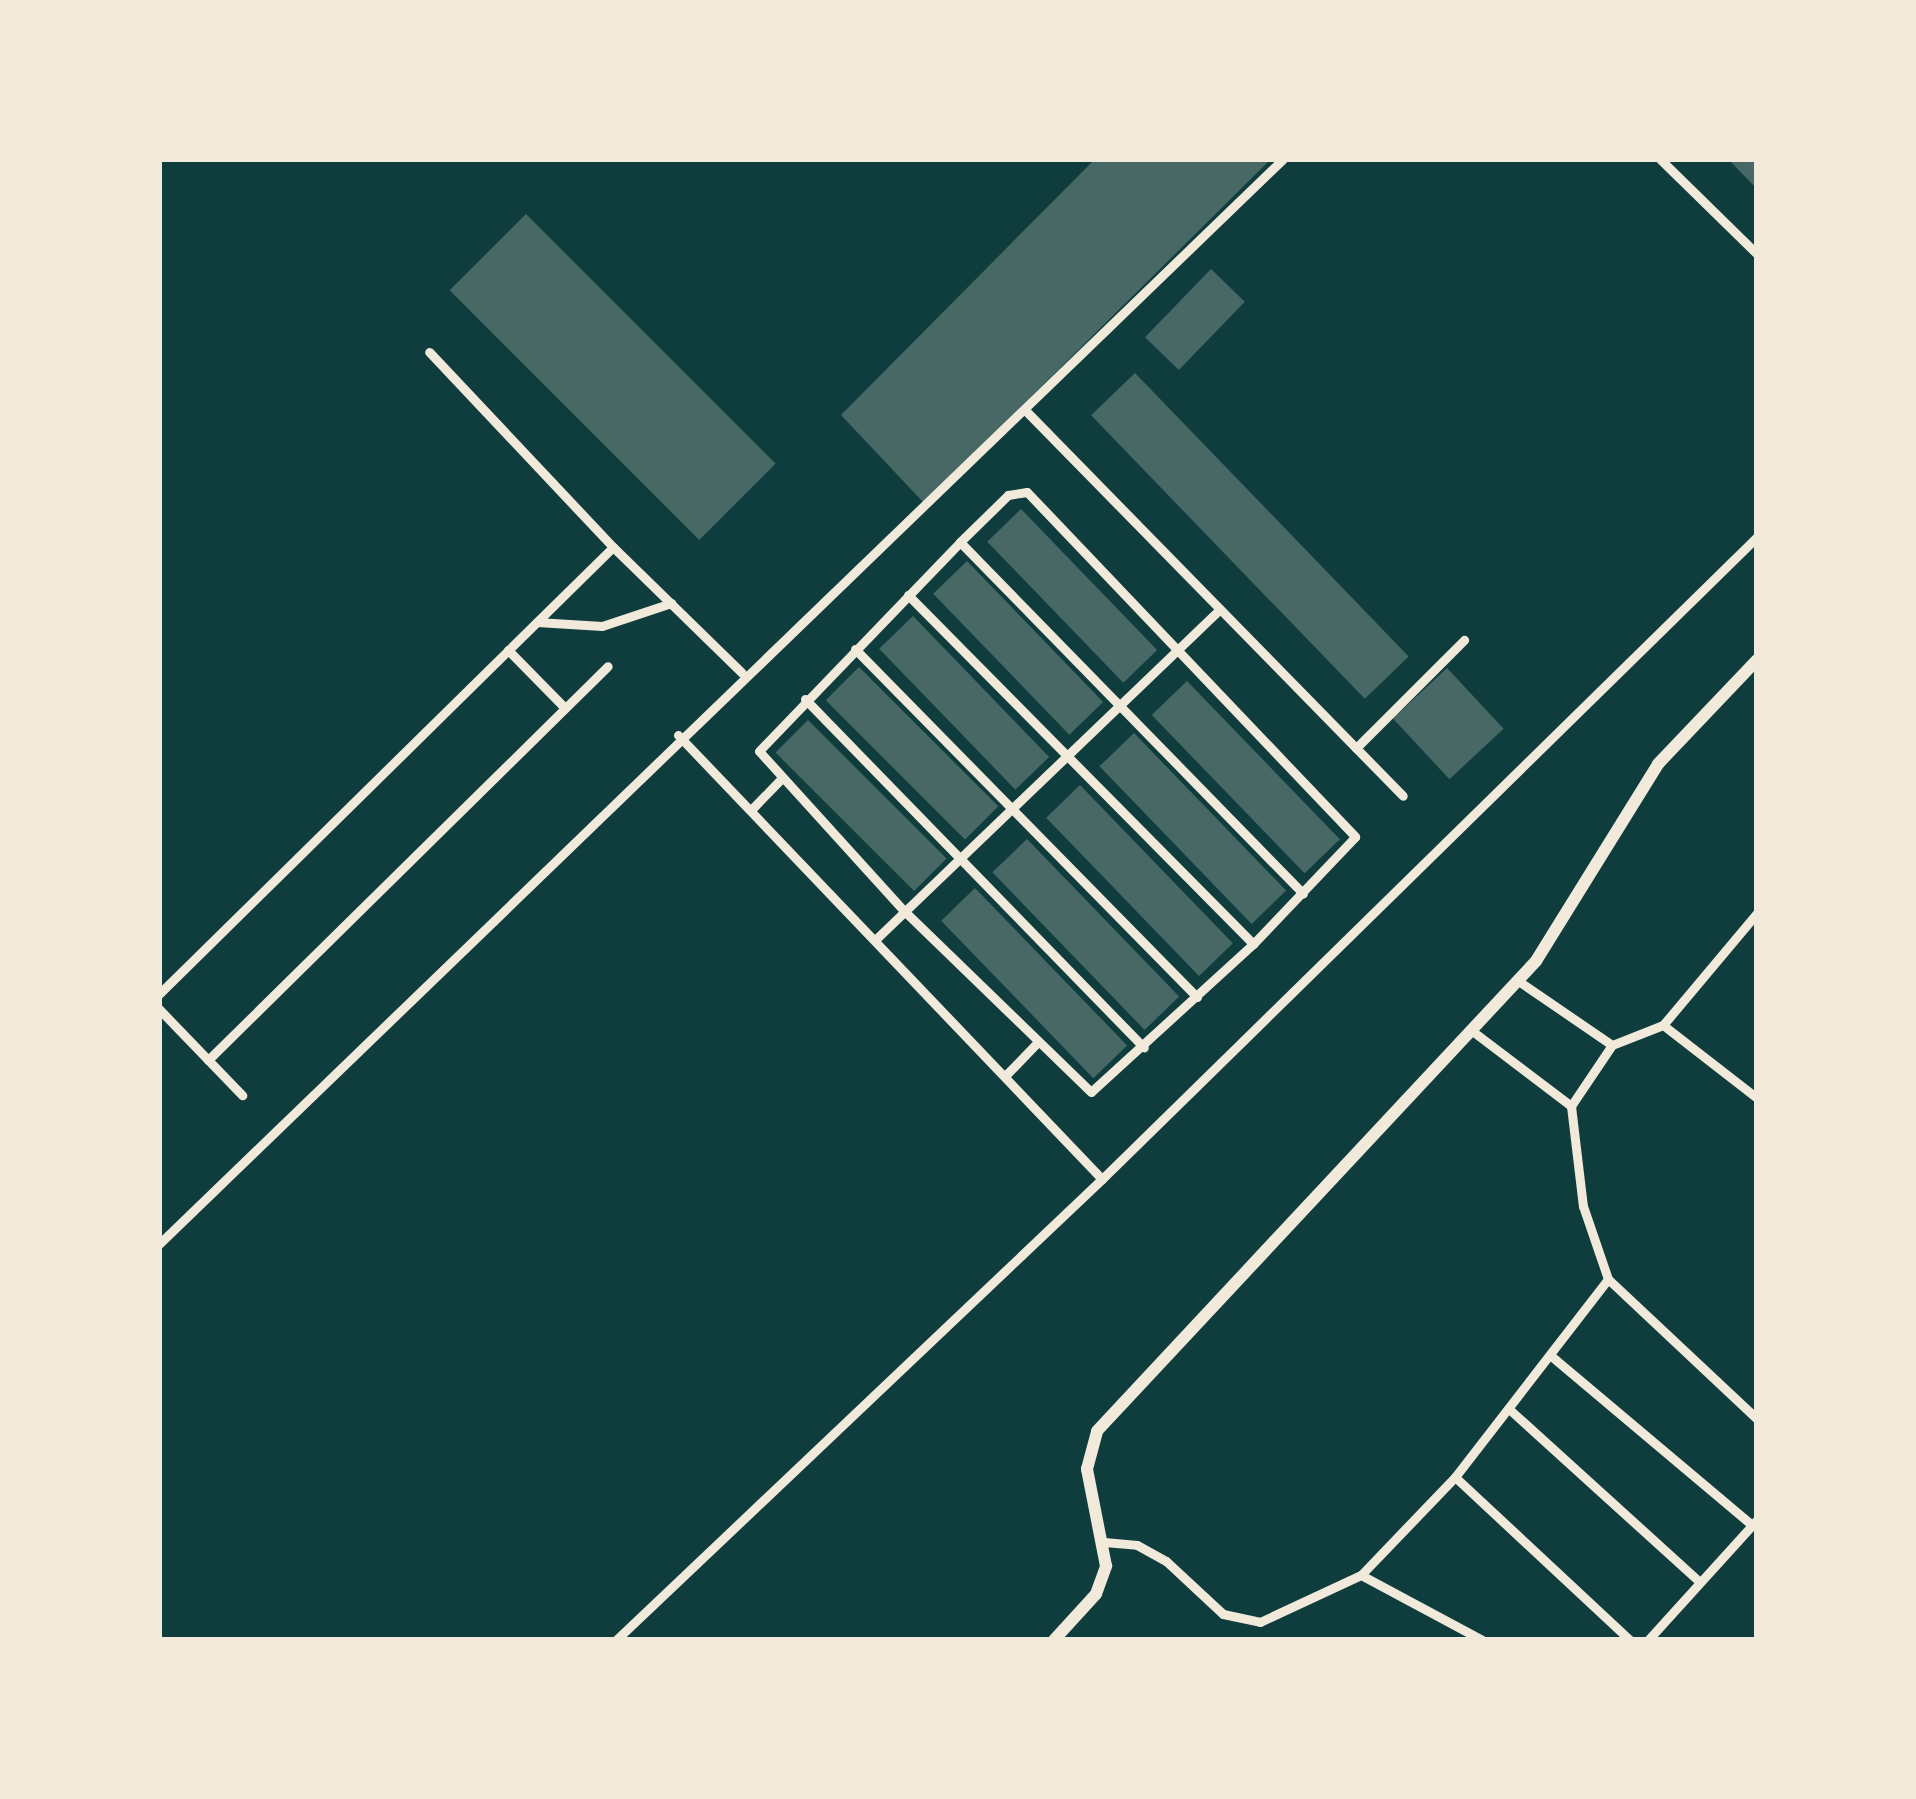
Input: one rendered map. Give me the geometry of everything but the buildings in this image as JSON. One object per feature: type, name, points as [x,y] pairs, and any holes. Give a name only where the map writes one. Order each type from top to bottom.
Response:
[{"type":"street","points":[[1054,1640],[1096,1594],[1106,1566],[1087,1469],[1097,1431],[1517,980],[1658,764],[1757,660]]},
{"type":"lane","points":[[159,1244],[742,673],[1027,412],[1283,159]]},
{"type":"lane","points":[[1660,159],[1757,254]]},
{"type":"lane","points":[[429,352],[613,547],[742,673]]},
{"type":"lane","points":[[1027,412],[1403,796]]},
{"type":"lane","points":[[1027,492],[1352,825],[1351,848],[1091,1093],[905,912],[780,780],[759,751],[960,542],[1008,495],[1027,492]]},
{"type":"lane","points":[[616,1640],[1102,1179],[1757,537]]},
{"type":"lane","points":[[960,542],[1304,894]]},
{"type":"lane","points":[[159,994],[613,547]]},
{"type":"lane","points":[[908,595],[1253,944]]},
{"type":"lane","points":[[537,622],[602,626],[670,603]]},
{"type":"lane","points":[[875,940],[1219,610]]},
{"type":"lane","points":[[1357,748],[1464,640]]},
{"type":"lane","points":[[855,649],[1197,998]]},
{"type":"lane","points":[[508,650],[565,708]]},
{"type":"lane","points":[[208,1060],[608,665]]},
{"type":"lane","points":[[806,698],[1144,1047]]},
{"type":"lane","points":[[678,735],[1102,1179]]},
{"type":"lane","points":[[751,810],[780,780]]},
{"type":"lane","points":[[1757,914],[1663,1024],[1612,1045],[1571,1106],[1582,1206],[1609,1279],[1757,1419]]},
{"type":"lane","points":[[1517,980],[1612,1045]]},
{"type":"lane","points":[[159,1010],[242,1095]]},
{"type":"lane","points":[[1663,1024],[1757,1098]]},
{"type":"lane","points":[[1471,1030],[1571,1106]]},
{"type":"lane","points":[[1005,1076],[1036,1044]]},
{"type":"lane","points":[[1104,1542],[1137,1546],[1223,1614],[1260,1622],[1360,1575],[1455,1477],[1609,1279]]},
{"type":"lane","points":[[1550,1355],[1755,1523],[1648,1640]]},
{"type":"lane","points":[[1508,1409],[1699,1581]]},
{"type":"lane","points":[[1455,1477],[1630,1640]]},
{"type":"lane","points":[[1360,1575],[1482,1640]]}]
